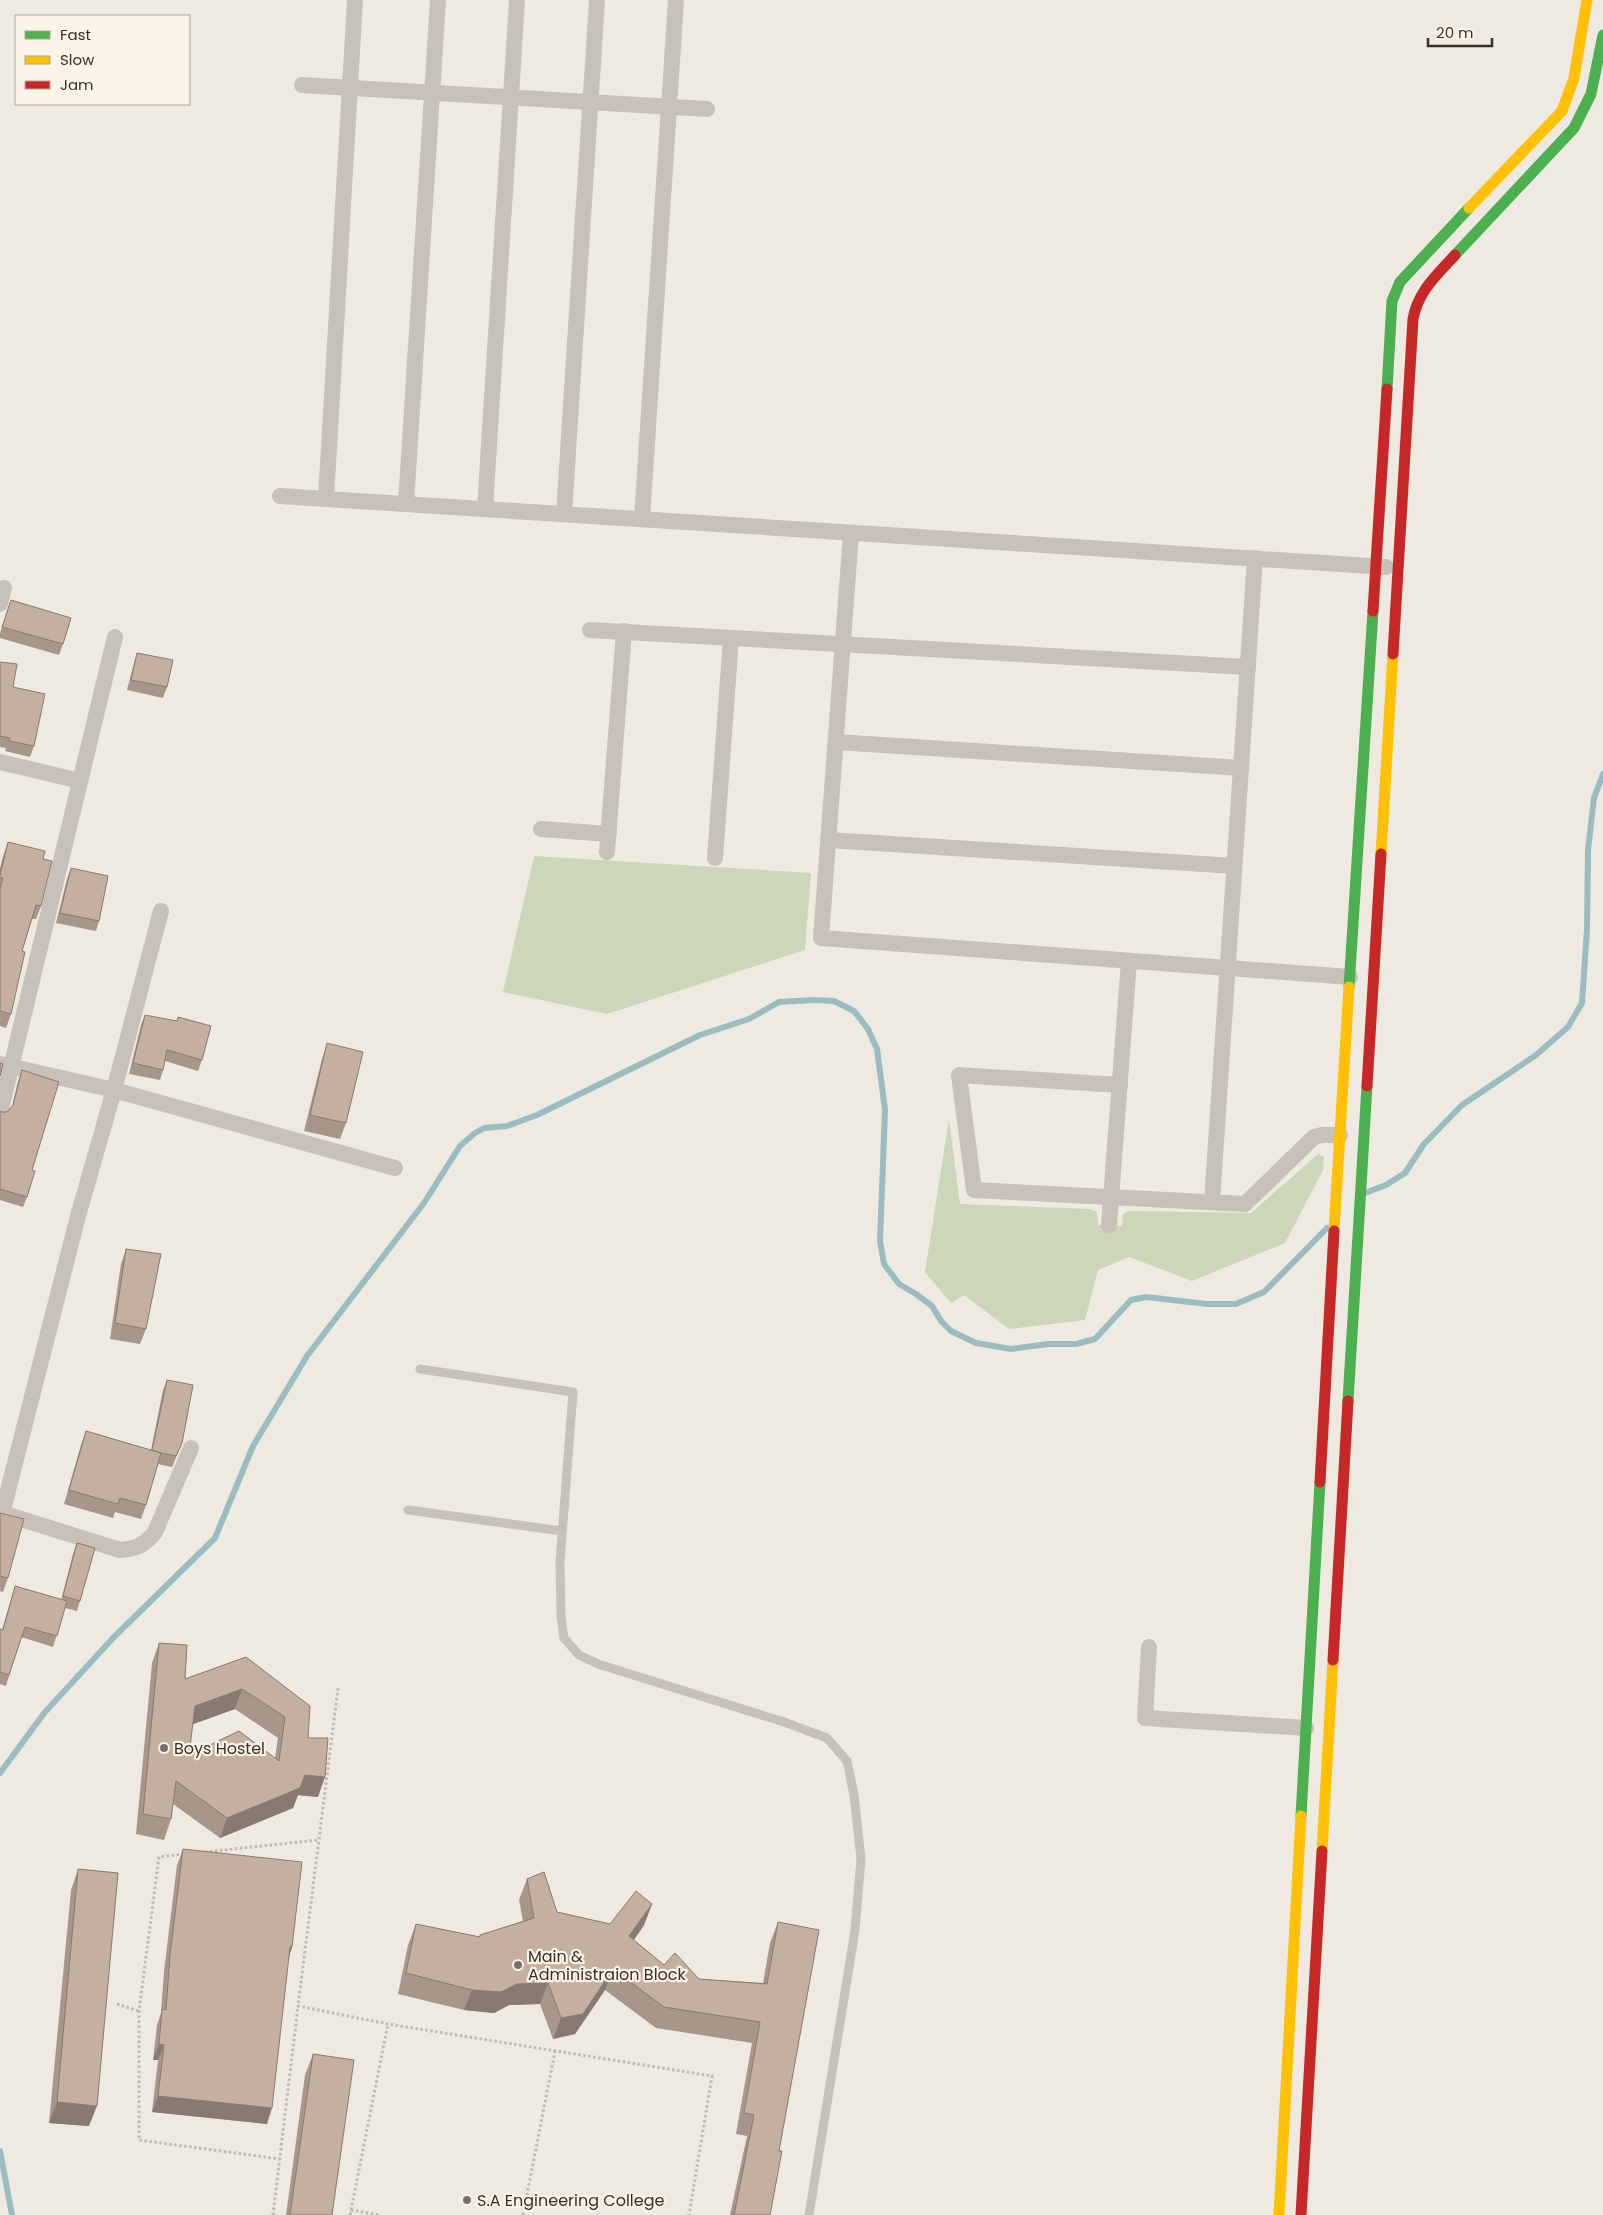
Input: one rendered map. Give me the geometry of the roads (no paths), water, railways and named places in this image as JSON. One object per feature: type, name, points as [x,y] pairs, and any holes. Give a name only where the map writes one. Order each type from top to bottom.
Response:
[{"type":"street","points":[[326,499],[355,0]]},
{"type":"street","points":[[406,504],[438,0]]},
{"type":"street","points":[[485,509],[517,0]]},
{"type":"street","points":[[564,514],[597,0]]},
{"type":"street","points":[[642,519],[676,0]]},
{"type":"street","points":[[1279,2215],[1338,1161],[1390,319],[1394,293],[1408,273],[1562,112],[1575,72],[1587,0]]},
{"type":"street","points":[[1301,2215],[1362,1147],[1415,307],[1419,296],[1435,275],[1564,141],[1584,112],[1599,81],[1603,35]]},
{"type":"street","points":[[1575,72],[1599,81]]},
{"type":"street","points":[[302,85],[707,110]]},
{"type":"street","points":[[280,496],[1399,567]]},
{"type":"street","points":[[851,532],[821,938],[1350,977]]},
{"type":"street","points":[[1212,1202],[1256,558]]},
{"type":"street","points":[[0,604],[4,588]]},
{"type":"street","points":[[590,630],[1248,667]]},
{"type":"street","points":[[607,852],[624,631]]},
{"type":"street","points":[[0,1113],[6,1065],[80,781],[115,637]]},
{"type":"street","points":[[715,858],[731,638]]},
{"type":"street","points":[[836,742],[1241,768]]},
{"type":"street","points":[[0,762],[80,781]]},
{"type":"street","points":[[541,829],[609,834]]},
{"type":"street","points":[[829,840],[1234,866]]},
{"type":"street","points":[[161,911],[114,1090],[78,1216],[1,1513],[120,1550],[134,1550],[148,1542],[155,1532],[191,1448]]},
{"type":"street","points":[[1110,1225],[1129,961]]},
{"type":"street","points":[[6,1065],[114,1090],[395,1168]]},
{"type":"street","points":[[1120,1085],[959,1075],[974,1190],[1245,1204],[1314,1137],[1340,1135]]},
{"type":"street","points":[[1149,1647],[1145,1718],[1306,1728]]},
{"type":"lane","points":[[420,1369],[573,1392],[560,1562],[561,1617],[564,1638],[579,1655],[598,1664],[756,1713],[827,1738],[847,1761],[854,1794],[861,1859],[856,1922],[809,2215]]},
{"type":"lane","points":[[408,1510],[562,1531]]},
{"type":"waterway","points":[[1365,1193],[1386,1185],[1405,1173],[1424,1144],[1462,1105],[1536,1055],[1568,1027],[1582,1003],[1587,929],[1588,850],[1594,798],[1603,774]]},
{"type":"waterway","points":[[0,1773],[45,1712],[114,1637],[215,1538],[253,1446],[307,1356],[424,1203],[460,1146],[484,1128],[507,1126],[537,1115],[700,1035],[749,1019],[779,1002],[834,1001],[854,1011],[868,1029],[877,1049],[885,1110],[880,1241],[884,1264],[899,1284],[932,1306],[941,1321],[951,1331],[976,1343],[1011,1349],[1048,1344],[1076,1344],[1095,1339],[1131,1300],[1146,1297],[1207,1304],[1236,1304],[1264,1292],[1327,1228]]},
{"type":"waterway","points":[[0,2151],[12,2215]]},
{"type":"place","name":"Boys Hostel","points":[[164,1748]]},
{"type":"place","name":"Main & Administraion Block","points":[[518,1965]]},
{"type":"place","name":"S.A Engineering College","points":[[467,2200]]}]
